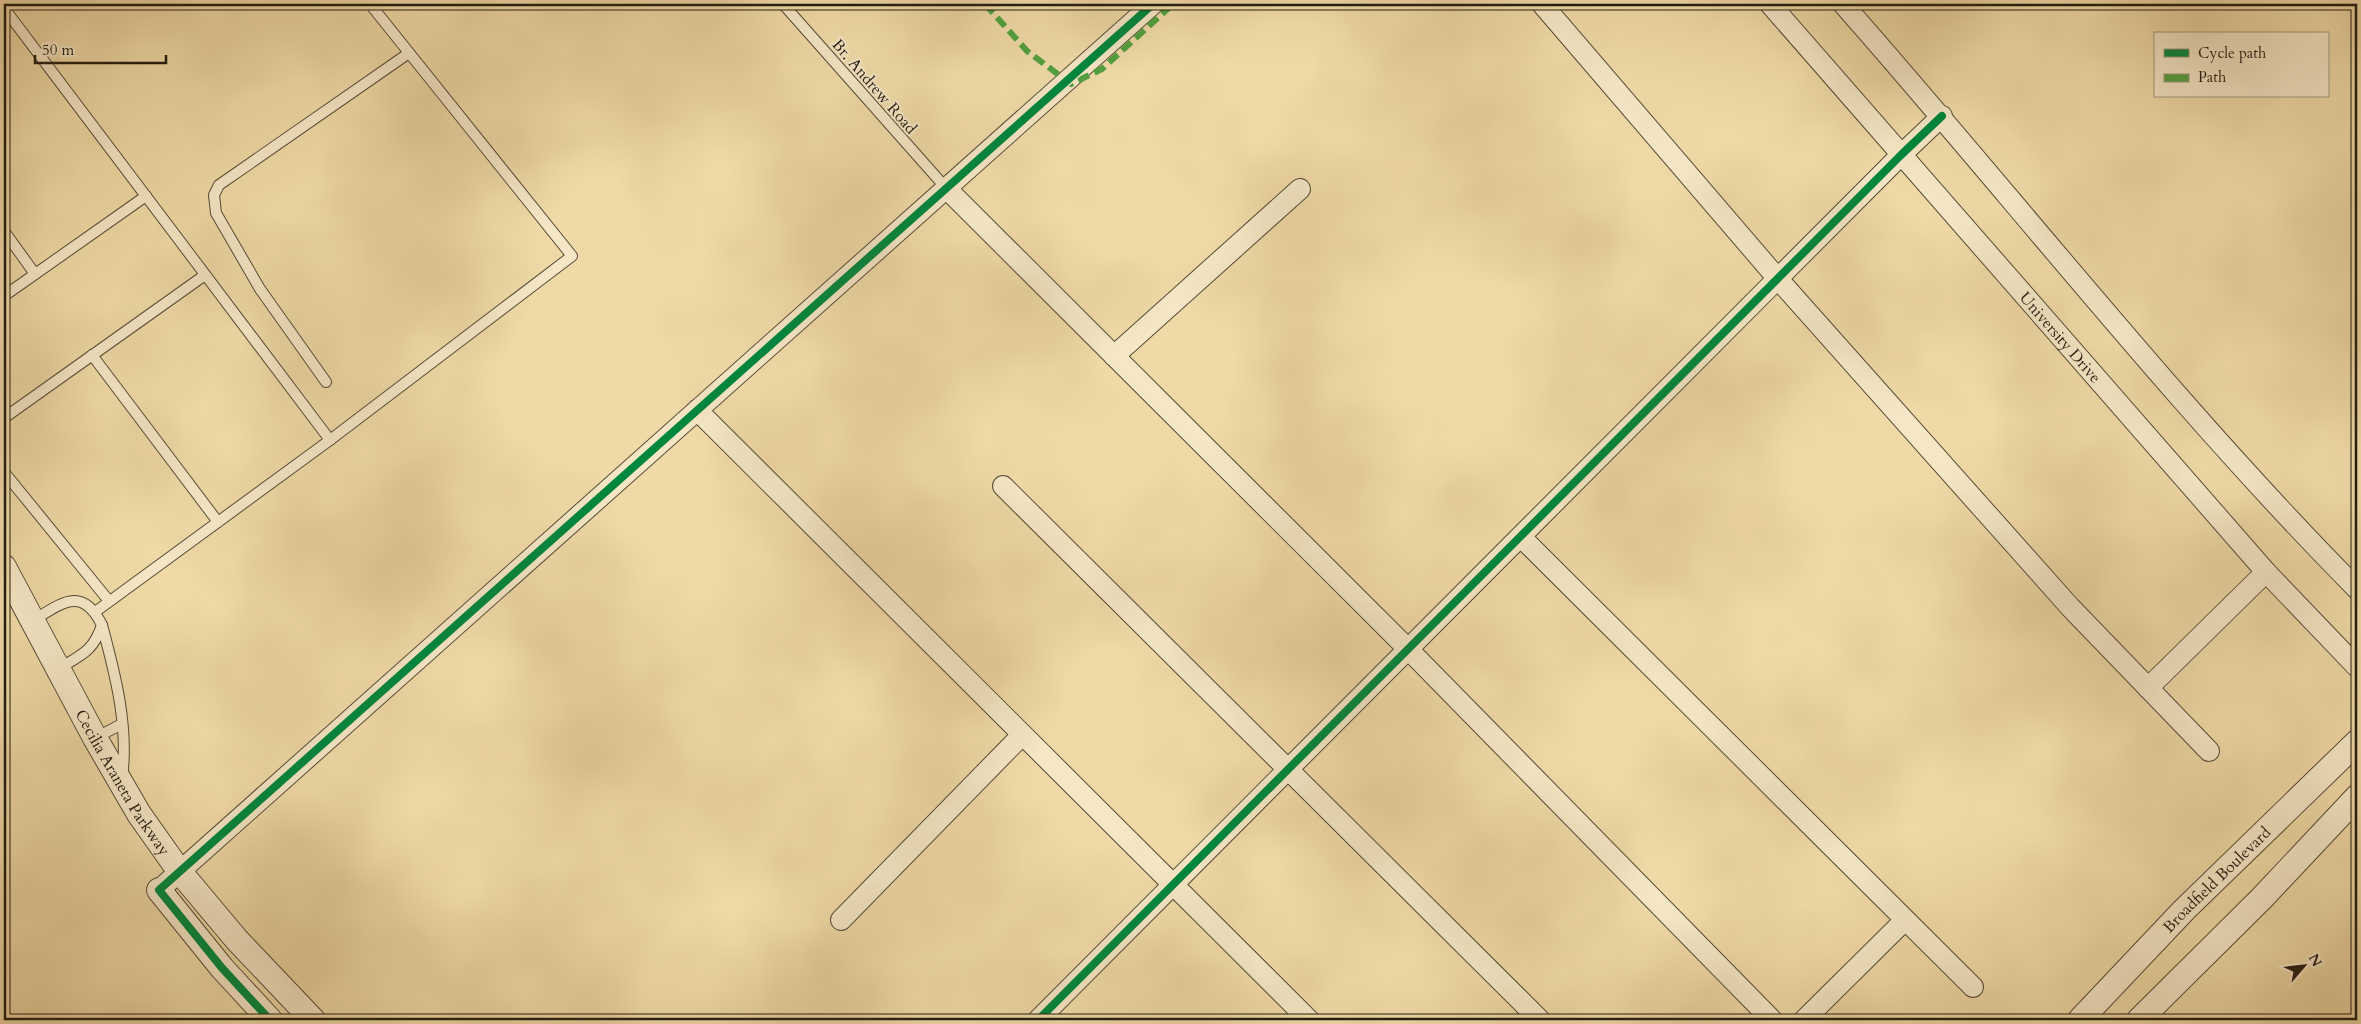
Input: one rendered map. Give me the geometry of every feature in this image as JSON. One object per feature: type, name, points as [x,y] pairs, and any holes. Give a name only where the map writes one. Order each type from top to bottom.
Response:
[{"type":"street","points":[[270,1020],[222,968],[159,890],[1153,4]]},
{"type":"street","points":[[1542,4],[1778,279],[2070,608],[2209,751]]},
{"type":"street","name":"University Drive","points":[[1770,4],[2266,572],[2357,667]]},
{"type":"street","points":[[1843,4],[1942,116],[2194,413],[2307,538],[2357,589]]},
{"type":"street","points":[[1038,1020],[1942,116]]},
{"type":"street","points":[[946,188],[1409,650],[1772,1020]]},
{"type":"street","points":[[1114,356],[1300,189]]},
{"type":"street","points":[[697,410],[1309,1020]]},
{"type":"street","points":[[1003,486],[1540,1020]]},
{"type":"street","points":[[1520,538],[1973,987]]},
{"type":"street","name":"Cecilia Araneta Parkway","points":[[4,567],[95,738],[139,814],[180,872],[237,940],[312,1020]]},
{"type":"street","points":[[2148,688],[2266,572]]},
{"type":"street","points":[[841,920],[1022,735]]},
{"type":"street","name":"Broadfield Boulevard","points":[[2080,1020],[2184,910],[2357,742]]},
{"type":"street","points":[[2139,1020],[2262,898],[2357,797]]},
{"type":"street","points":[[1804,1020],[1905,920]]},
{"type":"lane","points":[[95,612],[330,440],[572,256],[370,4]]},
{"type":"lane","name":"Br. Andrew Road","points":[[783,4],[946,188]]},
{"type":"lane","points":[[4,8],[330,440]]},
{"type":"lane","points":[[326,382],[260,289],[216,213],[214,195],[219,185],[409,53]]},
{"type":"lane","points":[[4,296],[146,196]]},
{"type":"lane","points":[[4,232],[35,274]]},
{"type":"lane","points":[[4,418],[205,275]]},
{"type":"lane","points":[[92,355],[218,522]]},
{"type":"lane","points":[[4,472],[110,601]]},
{"type":"lane","points":[[32,621],[58,606],[74,600],[86,603],[95,612],[102,625],[114,666],[122,724],[124,756],[121,784]]},
{"type":"lane","points":[[58,669],[86,652],[96,642],[102,625]]},
{"type":"lane","points":[[95,738],[122,724]]},
{"type":"marked path","points":[[985,4],[1027,51],[1071,84],[1102,69],[1173,4]]},
{"type":"cycle path","points":[[270,1020],[222,968],[159,890],[1153,4]]},
{"type":"cycle path","points":[[1038,1020],[1942,116]]}]
